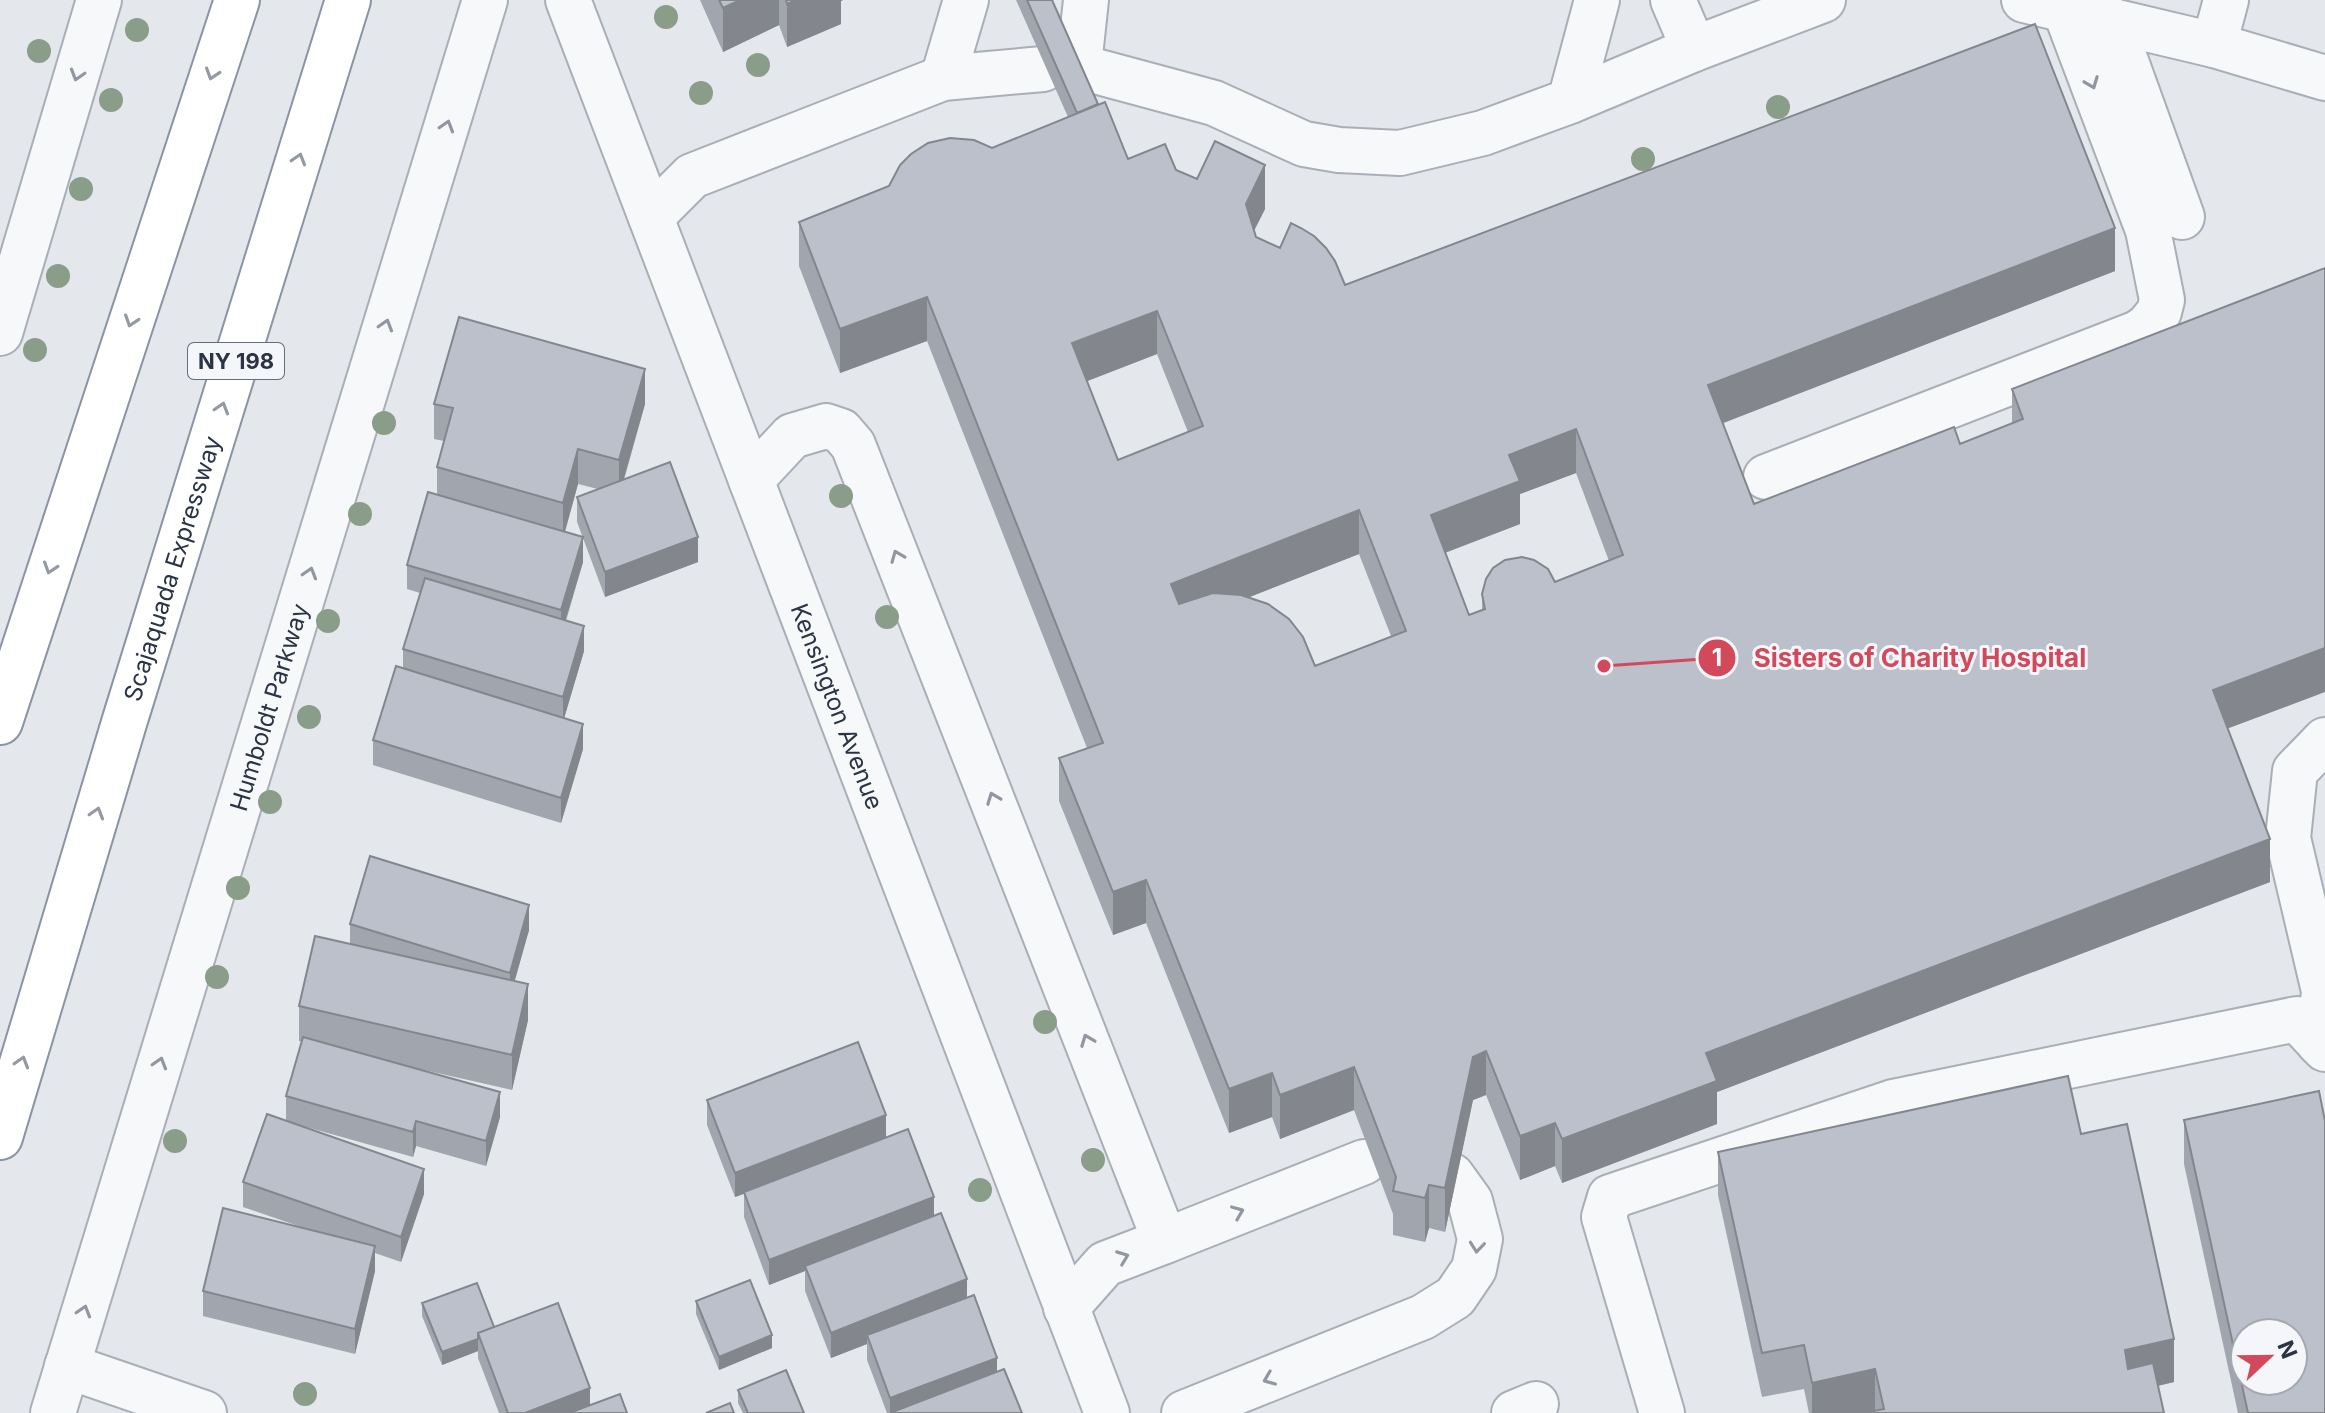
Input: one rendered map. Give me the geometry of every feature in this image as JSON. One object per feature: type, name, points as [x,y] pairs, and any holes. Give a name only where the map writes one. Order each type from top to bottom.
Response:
[{"type":"highway","points":[[0,722],[237,0]]},
{"type":"highway","name":"Scajaquada Expressway","points":[[0,1137],[348,0]]},
{"type":"street","points":[[3,311],[99,0]]},
{"type":"street","name":"Humboldt Parkway","points":[[53,1413],[485,0]]},
{"type":"street","name":"Kensington Avenue","points":[[568,0],[1107,1413]]},
{"type":"street","points":[[943,78],[966,0]]},
{"type":"street","points":[[1065,66],[1086,0]]},
{"type":"street","points":[[1570,101],[1597,0]]},
{"type":"street","points":[[1673,0],[1694,49]]},
{"type":"street","points":[[651,217],[692,176],[943,78],[1065,66],[1214,103],[1304,144],[1400,153],[1469,136],[1570,101],[1823,0]]},
{"type":"street","points":[[2214,45],[2226,0]]},
{"type":"street","points":[[2044,5],[2214,45],[2325,78]]},
{"type":"street","points":[[2044,5],[2165,223]]},
{"type":"street","points":[[1766,477],[2138,333],[2159,312],[2165,223],[2111,20]]},
{"type":"street","points":[[751,480],[792,436],[826,426],[841,431],[853,445],[1165,1241]]},
{"type":"street","points":[[2322,1046],[2324,991],[2288,838],[2295,771],[2325,740]]},
{"type":"street","points":[[1662,1413],[1604,1217],[1610,1197],[1893,1102],[2297,1019],[2322,1046]]},
{"type":"street","points":[[1066,1308],[1105,1264],[1364,1162]]},
{"type":"street","points":[[1184,1413],[1423,1317],[1455,1297],[1474,1269],[1480,1239],[1470,1201],[1452,1176]]},
{"type":"street","points":[[67,1366],[204,1413]]},
{"type":"building","points":[[719,0],[740,0],[723,8]]},
{"type":"building","points":[[1027,0],[1052,0],[1098,104],[1077,113]]},
{"type":"building","points":[[2035,24],[2115,228],[1708,385],[1754,504],[1954,427],[1960,444],[2023,419],[2012,389],[2325,268],[2325,648],[2213,690],[2270,839],[1706,1053],[1717,1081],[1562,1139],[1555,1123],[1520,1136],[1486,1051],[1473,1057],[1445,1188],[1429,1185],[1425,1198],[1393,1191],[1396,1177],[1354,1067],[1280,1095],[1272,1073],[1229,1089],[1146,880],[1113,892],[1059,758],[1103,743],[927,297],[840,329],[799,222],[889,186],[900,165],[928,143],[950,138],[974,140],[992,148],[1105,102],[1128,159],[1165,144],[1176,170],[1197,179],[1215,141],[1265,165],[1246,204],[1256,237],[1280,248],[1291,223],[1301,228],[1326,248],[1345,285]],"holes":[[[1157,311],[1203,426],[1118,460],[1072,343]],[[1576,429],[1623,555],[1555,582],[1548,569],[1534,560],[1522,557],[1505,560],[1493,568],[1486,579],[1482,594],[1485,609],[1469,615],[1431,515],[1520,481],[1509,455]],[[1359,510],[1406,631],[1315,666],[1303,637],[1289,619],[1268,604],[1241,595],[1213,593],[1179,604],[1171,584]]]},
{"type":"building","points":[[459,317],[645,369],[619,460],[578,449],[563,503],[437,467],[453,408],[434,404]]},
{"type":"building","points":[[670,462],[698,537],[605,572],[577,497]]},
{"type":"building","points":[[428,492],[583,537],[561,610],[407,565]]},
{"type":"building","points":[[425,578],[584,626],[563,697],[403,649]]},
{"type":"building","points":[[396,666],[583,724],[561,798],[373,740]]},
{"type":"building","points":[[370,856],[529,905],[510,973],[350,924]]},
{"type":"building","points":[[315,936],[528,984],[512,1055],[299,1006]]},
{"type":"building","points":[[303,1037],[500,1092],[486,1141],[416,1121],[413,1132],[286,1096]]},
{"type":"building","points":[[858,1042],[886,1115],[735,1173],[707,1100]]},
{"type":"building","points":[[2068,1076],[2081,1134],[2127,1124],[2174,1339],[2125,1350],[2128,1369],[2153,1363],[2164,1413],[1864,1413],[1884,1409],[1875,1369],[1812,1383],[1804,1345],[1762,1353],[1718,1152]]},
{"type":"building","points":[[2319,1091],[2325,1121],[2325,1413],[2248,1413],[2245,1397],[2309,1397],[2309,1317],[2229,1317],[2229,1326],[2184,1120]]},
{"type":"building","points":[[267,1114],[424,1169],[401,1237],[243,1182]]},
{"type":"building","points":[[908,1129],[934,1197],[769,1260],[744,1192]]},
{"type":"building","points":[[223,1208],[375,1246],[355,1329],[203,1291]]},
{"type":"building","points":[[941,1213],[967,1279],[831,1333],[805,1266]]},
{"type":"building","points":[[750,1280],[772,1335],[719,1357],[696,1301]]},
{"type":"building","points":[[477,1283],[494,1327],[478,1333],[478,1339],[442,1352],[422,1303]]},
{"type":"building","points":[[974,1295],[997,1358],[890,1398],[867,1335]]},
{"type":"building","points":[[558,1303],[590,1388],[525,1413],[508,1413],[478,1333]]},
{"type":"building","points":[[1004,1369],[1022,1413],[890,1413]]},
{"type":"building","points":[[786,1370],[804,1413],[748,1413],[738,1390]]},
{"type":"building","points":[[620,1394],[627,1413],[569,1413]]},
{"type":"building","points":[[730,1403],[734,1413],[706,1413]]},
{"type":"place","name":"Sisters of Charity Hospital","points":[[1604,666]]}]
